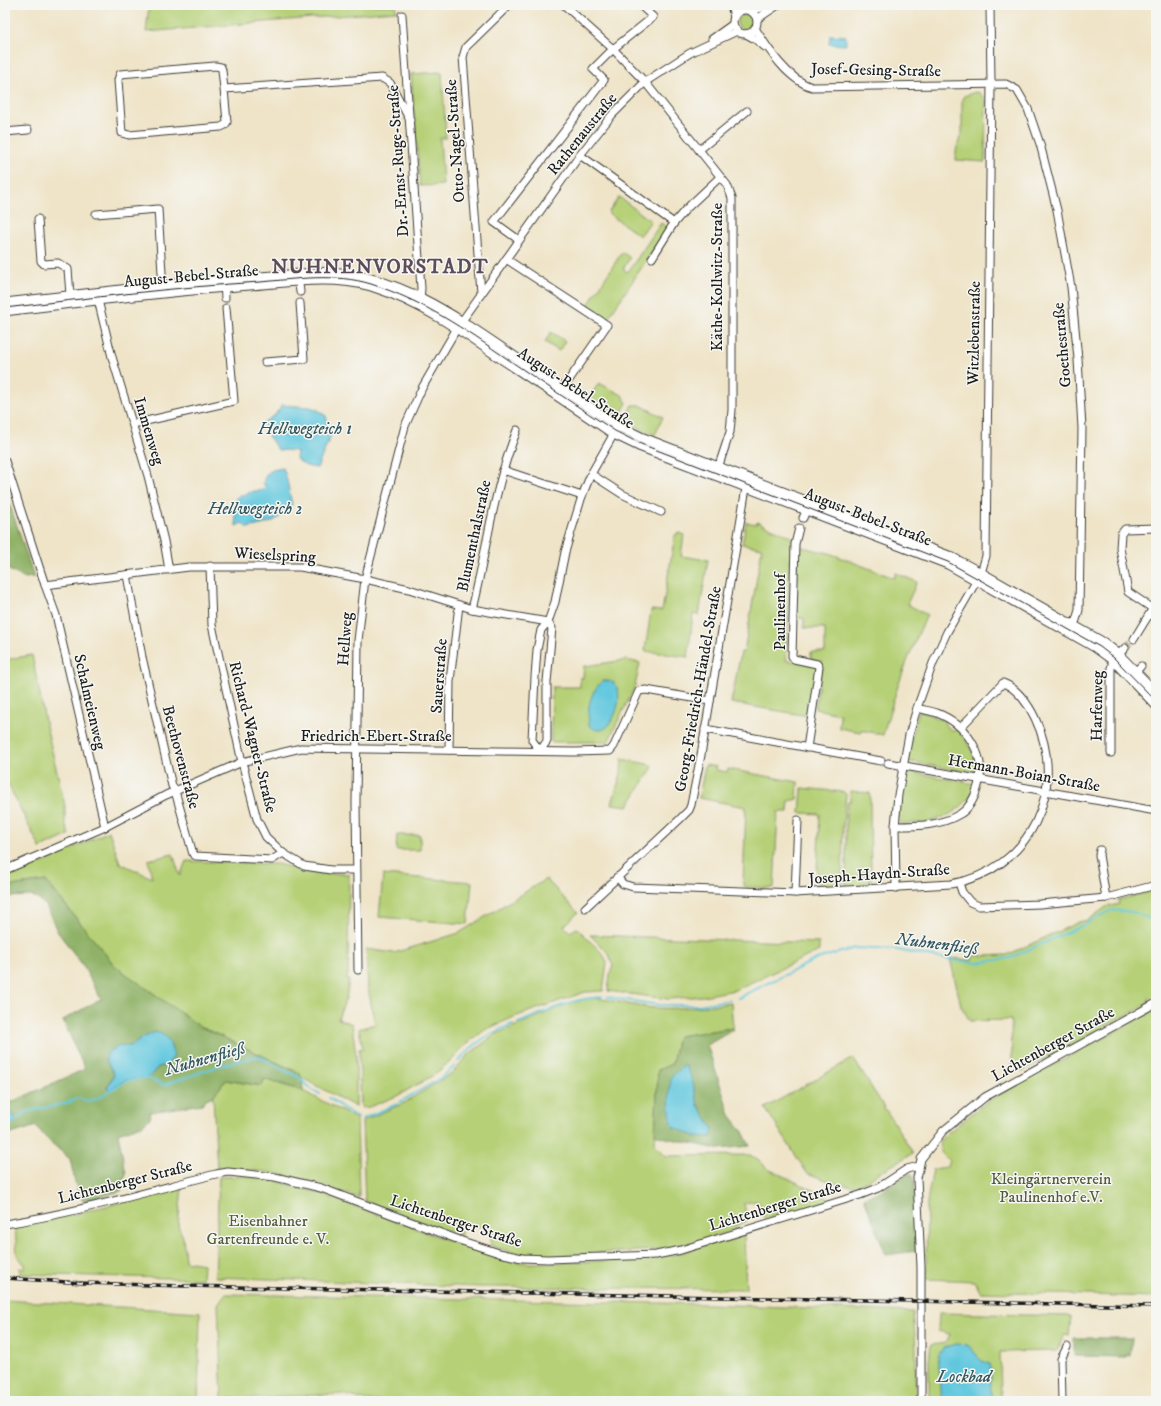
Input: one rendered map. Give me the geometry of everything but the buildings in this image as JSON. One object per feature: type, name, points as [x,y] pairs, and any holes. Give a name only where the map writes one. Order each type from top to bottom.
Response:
[{"type":"street","name":"Otto-Nagel-Straße","points":[[481,293],[464,57],[466,47],[509,5]]},
{"type":"street","name":"Käthe-Kollwitz-Straße","points":[[564,5],[613,49],[645,82],[727,185],[732,198],[732,410],[730,432],[717,471]]},
{"type":"street","points":[[613,49],[653,17],[640,5]]},
{"type":"street","points":[[731,5],[733,20],[737,31],[746,34],[755,28],[757,19],[778,5]]},
{"type":"street","points":[[736,5],[747,10],[756,16],[757,19]]},
{"type":"street","points":[[733,20],[738,12],[771,5]]},
{"type":"street","name":"Witzlebenstraße","points":[[896,888],[895,826],[902,765],[917,708],[933,663],[947,632],[979,576],[986,556],[991,84],[990,5]]},
{"type":"street","name":"Dr.-Ernst-Ruge-Straße","points":[[402,15],[421,288],[420,301]]},
{"type":"street","name":"Rathenaustraße","points":[[701,47],[733,20]]},
{"type":"street","name":"Josef-Gesing-Straße","points":[[755,28],[773,54]]},
{"type":"street","name":"Rathenaustraße","points":[[459,324],[580,155],[612,115],[645,82],[690,52],[737,31]]},
{"type":"street","name":"Josef-Gesing-Straße","points":[[746,34],[755,39],[773,54],[796,79],[812,87],[991,84]]},
{"type":"street","name":"Rathenaustraße","points":[[519,240],[494,222],[604,80],[593,69],[613,49]]},
{"type":"street","points":[[215,66],[221,67],[224,89],[227,122],[221,127],[129,135],[122,133],[118,80],[120,74],[215,66]]},
{"type":"street","points":[[224,89],[382,78],[390,83],[410,120]]},
{"type":"street","name":"Goethestraße","points":[[991,84],[1006,84],[1017,90],[1028,109],[1040,144],[1057,210],[1071,288],[1079,364],[1082,428],[1079,610],[1071,629]]},
{"type":"street","points":[[699,150],[747,111]]},
{"type":"street","points":[[5,132],[28,130]]},
{"type":"street","points":[[580,155],[674,223]]},
{"type":"street","points":[[652,258],[674,223],[686,209],[720,177]]},
{"type":"street","points":[[96,214],[158,209],[163,289]]},
{"type":"street","points":[[38,219],[41,261],[44,264],[58,263],[68,269],[70,295]]},
{"type":"street","points":[[506,259],[606,325],[561,393]]},
{"type":"street","points":[[299,278],[300,292]]},
{"type":"street","name":"August-Bebel-Straße","points":[[5,303],[70,295],[299,278],[346,281],[420,301],[459,324],[616,430],[643,438],[717,471],[747,482],[806,510],[951,557],[979,576],[1071,629],[1104,643],[1138,669],[1156,693]]},
{"type":"street","points":[[224,283],[225,298]]},
{"type":"street","name":"August-Bebel-Straße","points":[[5,311],[98,300],[163,289]]},
{"type":"street","name":"Immenweg","points":[[98,300],[112,357],[148,476],[164,541],[169,570]]},
{"type":"street","points":[[265,362],[304,359],[300,303]]},
{"type":"street","points":[[133,424],[234,401],[226,308]]},
{"type":"street","name":"Hellweg","points":[[358,970],[356,870],[358,646],[365,579],[405,426],[422,388],[459,324]]},
{"type":"street","name":"Blumenthalstraße","points":[[472,609],[503,470],[516,430]]},
{"type":"street","points":[[548,622],[552,628],[547,682],[547,741],[540,752],[532,740],[537,650],[541,630],[548,622],[558,590],[565,552],[582,496],[591,474],[616,430]]},
{"type":"street","name":"Schalmeienweg","points":[[5,461],[56,615],[105,827]]},
{"type":"street","name":"Blumenthalstraße","points":[[503,470],[582,496]]},
{"type":"street","points":[[591,474],[622,494],[661,512]]},
{"type":"street","name":"Georg-Friedrich-Händel-Straße","points":[[585,908],[689,810],[693,798],[747,482]]},
{"type":"street","name":"Paulinenhof","points":[[799,528],[795,544],[792,656],[794,659],[817,664],[819,667],[807,748]]},
{"type":"street","points":[[1134,639],[1154,606],[1128,592],[1120,548],[1121,534],[1125,529],[1156,528]]},
{"type":"street","name":"Wieselspring","points":[[45,585],[210,566],[300,567],[409,589],[472,609],[548,622]]},
{"type":"street","name":"Richard-Wagner-Straße","points":[[210,566],[212,625],[242,762],[257,819],[266,837],[283,853],[304,866],[331,870],[356,870]]},
{"type":"street","name":"Beethovenstraße","points":[[127,575],[142,657],[172,786],[192,854],[196,856],[272,860],[283,853]]},
{"type":"street","name":"Sauerstraße","points":[[448,750],[450,681],[459,605]]},
{"type":"street","name":"August-Bebel-Straße","points":[[1119,654],[1156,705]]},
{"type":"street","name":"Harfenweg","points":[[1111,754],[1111,674],[1119,654]]},
{"type":"street","points":[[959,883],[990,870],[1016,850],[1027,837],[1035,824],[1044,802],[1048,775],[1046,751],[1040,729],[1033,714],[1024,701],[1009,685],[1003,683],[961,727]]},
{"type":"street","name":"Friedrich-Ebert-Straße","points":[[5,870],[105,827],[174,791],[242,762],[301,748],[540,752],[610,750],[614,746],[638,691],[646,690],[710,701]]},
{"type":"street","points":[[895,826],[920,826],[945,822],[962,813],[975,797],[980,779],[981,766],[977,751],[961,727],[938,714],[917,708]]},
{"type":"street","name":"Hermann-Boian-Straße","points":[[705,729],[1156,811]]},
{"type":"street","points":[[795,893],[798,820]]},
{"type":"street","points":[[1100,850],[1099,855],[1106,898]]},
{"type":"street","name":"Joseph-Haydn-Straße","points":[[617,877],[623,884],[633,887],[795,893],[959,883],[962,892],[970,902],[979,906],[1040,904],[1106,898],[1156,885]]},
{"type":"street","name":"Lichtenberger Straße","points":[[921,1401],[921,1267],[917,1178],[918,1166],[924,1154],[943,1131],[986,1097],[1156,1003]]},
{"type":"street","name":"Lichtenberger Straße","points":[[5,1224],[75,1210],[228,1172],[275,1177],[321,1188],[462,1241],[499,1253],[522,1258],[548,1259],[656,1254],[688,1248],[860,1195],[878,1188],[907,1169],[918,1166]]},
{"type":"street","points":[[1062,1401],[1061,1359],[1067,1347]]},
{"type":"green space","points":[[149,5],[396,5],[396,11],[146,32]]},
{"type":"green space","points":[[745,14],[752,19],[753,22],[748,29],[745,30],[738,25],[737,22],[742,15]]},
{"type":"green space","points":[[442,72],[446,138],[440,138],[443,185],[420,186],[411,74]]},
{"type":"green space","points":[[975,92],[980,93],[986,100],[985,162],[956,160],[956,151],[962,135],[962,99],[964,96]]},
{"type":"green space","points":[[619,197],[651,221],[640,236],[608,213]]},
{"type":"green space","points":[[661,223],[668,228],[608,318],[588,305],[622,252],[630,258],[623,269],[628,272]]},
{"type":"green space","points":[[551,332],[565,341],[559,351],[545,342]]},
{"type":"green space","points":[[599,383],[622,395],[627,403],[618,419],[588,399]]},
{"type":"green space","points":[[632,405],[640,405],[663,417],[655,435],[624,421]]},
{"type":"green space","points":[[5,490],[34,577],[24,578],[9,570],[5,560]]},
{"type":"green space","points":[[746,522],[756,524],[757,522],[792,537],[786,660],[816,665],[818,668],[809,716],[731,703],[741,652],[744,652],[762,548],[742,544]]},
{"type":"green space","points":[[679,533],[684,535],[681,556],[708,560],[699,615],[693,614],[688,657],[645,651],[651,610],[662,611],[675,535]]},
{"type":"green space","points":[[797,546],[829,553],[894,578],[896,573],[917,582],[907,604],[927,615],[902,674],[883,735],[861,730],[860,732],[839,728],[840,714],[815,709],[822,662],[811,659],[811,652],[825,652],[825,628],[804,628],[804,618],[795,618]]},
{"type":"green space","points":[[32,655],[45,721],[65,806],[65,822],[69,835],[40,848],[5,779],[5,660]]},
{"type":"green space","points":[[626,660],[640,663],[635,686],[608,742],[551,742],[552,687],[580,687],[580,678],[583,678],[584,666]]},
{"type":"green space","points":[[919,711],[945,721],[944,724],[953,731],[956,729],[971,749],[975,760],[977,774],[907,761],[907,752]]},
{"type":"green space","points":[[622,759],[652,765],[653,767],[628,806],[612,804],[621,773]]},
{"type":"green space","points":[[705,765],[717,767],[716,770],[727,772],[728,769],[798,782],[797,799],[789,801],[788,812],[778,812],[774,888],[745,887],[743,884],[746,807],[699,798]]},
{"type":"green space","points":[[905,771],[975,784],[968,798],[963,804],[950,814],[928,822],[899,823],[898,820]]},
{"type":"green space","points":[[802,788],[844,792],[846,794],[843,826],[842,887],[816,889],[820,814],[800,813]]},
{"type":"green space","points":[[850,791],[870,793],[871,886],[846,887],[846,813],[848,801],[850,801]]},
{"type":"green space","points":[[109,831],[120,863],[152,878],[148,860],[173,854],[180,876],[186,861],[277,864],[315,873],[349,874],[347,979],[349,980],[346,998],[338,1019],[352,1024],[356,1056],[356,1107],[302,1078],[299,1073],[199,1026],[115,966],[46,881],[5,887],[5,877],[40,864]]},
{"type":"green space","points":[[397,835],[420,835],[420,850],[396,850]]},
{"type":"green space","points":[[383,875],[472,882],[468,924],[379,917]]},
{"type":"green space","points":[[546,879],[578,913],[564,926],[570,932],[577,928],[603,954],[607,962],[603,991],[585,992],[514,1017],[485,1030],[465,1045],[451,1061],[432,1076],[397,1096],[369,1107],[361,1107],[359,1049],[363,1048],[359,1029],[375,1024],[368,988],[366,949],[394,953],[459,933]]},
{"type":"green space","points":[[46,881],[115,966],[199,1026],[299,1073],[302,1078],[303,1091],[264,1079],[262,1086],[226,1080],[213,1096],[206,1099],[202,1104],[150,1112],[151,1117],[142,1125],[118,1133],[126,1174],[121,1191],[83,1201],[77,1190],[70,1159],[47,1139],[36,1126],[5,1136],[5,1105],[85,1069],[63,1020],[101,999],[82,964],[57,931],[46,905],[33,896],[5,897],[5,887]],"holes":[[[142,1038],[167,1064],[158,1067],[149,1077],[125,1080],[110,1090],[107,1088],[114,1074],[122,1045],[132,1046]]]},
{"type":"green space","points":[[1156,890],[1156,996],[1149,998],[1148,1004],[1022,1071],[1012,1063],[1011,1020],[970,1021],[961,1006],[950,958],[972,960],[973,955],[1007,955],[1079,922],[1088,920],[1106,907],[1119,904],[1118,900]]},
{"type":"green space","points":[[590,935],[819,943],[819,951],[735,990],[703,996],[668,999],[608,991],[610,974],[613,966],[608,953]]},
{"type":"green space","points":[[590,998],[657,1008],[685,1008],[731,1003],[733,1028],[678,1036],[672,1064],[658,1070],[655,1144],[666,1156],[750,1155],[759,1160],[768,1169],[829,1199],[828,1203],[765,1220],[758,1201],[744,1203],[747,1221],[735,1226],[735,1230],[686,1244],[655,1250],[549,1256],[515,1253],[491,1246],[491,1227],[461,1226],[461,1236],[365,1201],[362,1121],[404,1103],[452,1073],[469,1054],[496,1034],[570,1003]]},
{"type":"green space","name":"Kleingärtnerverein Paulinenhof e.V.","points":[[1156,1009],[1156,1297],[980,1292],[975,1281],[926,1279],[927,1202],[933,1169],[947,1167],[949,1160],[942,1153],[939,1142],[945,1135],[988,1101]]},
{"type":"green space","points":[[733,1028],[733,1030],[707,1045],[730,1115],[743,1132],[750,1146],[718,1149],[662,1137],[655,1134],[658,1070],[672,1064],[678,1036]]},
{"type":"green space","points":[[853,1058],[913,1153],[857,1186],[837,1184],[807,1173],[765,1108]]},
{"type":"green space","points":[[264,1079],[303,1091],[357,1119],[359,1198],[289,1176],[236,1169],[217,1169],[213,1096],[226,1080],[261,1086]]},
{"type":"green space","points":[[908,1174],[912,1175],[914,1179],[916,1251],[886,1255],[864,1198],[882,1190]]},
{"type":"green space","name":"Eisenbahner Gartenfreunde e. V.","points":[[245,1176],[272,1180],[319,1193],[469,1248],[519,1262],[586,1262],[672,1255],[744,1234],[746,1289],[481,1287],[215,1277],[219,1177]]},
{"type":"green space","points":[[182,1187],[178,1226],[183,1237],[185,1261],[203,1264],[202,1279],[20,1274],[19,1268],[25,1269],[25,1265],[17,1255],[15,1226],[46,1221]]},
{"type":"green space","points":[[225,1294],[707,1304],[913,1312],[916,1349],[916,1401],[368,1401],[343,1394],[222,1399],[218,1304]]},
{"type":"green space","points":[[5,1300],[200,1312],[198,1401],[5,1401]]},
{"type":"green space","points":[[939,1313],[1071,1316],[1069,1336],[1064,1335],[1057,1351],[1000,1352],[1001,1401],[929,1401],[929,1360],[931,1345],[946,1343],[950,1334],[938,1331]]},
{"type":"green space","points":[[1074,1338],[1132,1338],[1130,1356],[1074,1356]]},
{"type":"water","points":[[830,35],[846,36],[846,45],[829,44]]},
{"type":"water","name":"Hellwegteich 1","points":[[282,405],[310,407],[318,410],[326,416],[331,435],[317,468],[306,466],[296,459],[297,451],[278,450],[265,431],[264,422],[275,415]]},
{"type":"water","name":"Hellwegteich 2","points":[[283,468],[292,504],[277,519],[262,525],[247,528],[242,523],[236,526],[234,509],[236,498],[253,491],[260,491],[266,487],[263,483],[266,475],[270,471]]},
{"type":"water","points":[[603,680],[613,682],[617,687],[619,697],[616,713],[608,726],[602,730],[596,730],[589,725],[589,706],[592,695]]},
{"type":"water","points":[[155,1032],[166,1037],[171,1047],[174,1056],[167,1065],[158,1067],[149,1077],[125,1080],[110,1090],[107,1089],[114,1074],[106,1060],[107,1053],[119,1046],[132,1046],[142,1038]]},
{"type":"water","points":[[685,1065],[692,1079],[698,1105],[713,1128],[711,1137],[695,1136],[673,1127],[669,1093],[671,1079],[676,1072]]},
{"type":"water","points":[[5,1110],[8,1110],[14,1115],[15,1123],[6,1126]]},
{"type":"water","name":"Lockbad","points":[[956,1344],[968,1345],[983,1362],[990,1364],[991,1392],[993,1401],[942,1401],[938,1355],[944,1348]]},
{"type":"waterway","name":"Nuhnenfließ","points":[[738,998],[817,959],[855,948],[897,950],[950,960],[977,963],[1010,958],[1086,924],[1111,910],[1133,912],[1156,921]]},
{"type":"waterway","name":"Nuhnenfließ","points":[[518,1023],[569,1003],[602,997]]},
{"type":"waterway","name":"Nuhnenfließ","points":[[607,997],[659,1005],[698,1005],[730,1000]]},
{"type":"waterway","name":"Nuhnenfließ","points":[[458,1062],[470,1049],[483,1039],[513,1024]]},
{"type":"waterway","name":"Nuhnenfließ","points":[[5,1129],[26,1112],[67,1103],[78,1098],[87,1101],[97,1099],[126,1081],[148,1078],[164,1085],[218,1066],[258,1056],[298,1076],[308,1087],[320,1094]]},
{"type":"waterway","name":"Nuhnenfließ","points":[[400,1102],[441,1078],[455,1066]]},
{"type":"waterway","name":"Nuhnenfließ","points":[[329,1098],[358,1118]]},
{"type":"waterway","name":"Nuhnenfließ","points":[[362,1119],[397,1104]]},
{"type":"tunnel","points":[[1125,648],[1134,639]]},
{"type":"tram line","points":[[5,308],[164,290],[302,278],[344,279],[371,284],[409,299],[443,317],[476,337],[615,431],[641,444],[948,562],[1100,647],[1114,658],[1156,701]]},
{"type":"railway","points":[[5,1278],[83,1283],[184,1286],[1156,1306]]},
{"type":"district","name":"NUHNENVORSTADT","points":[[380,267]]}]
